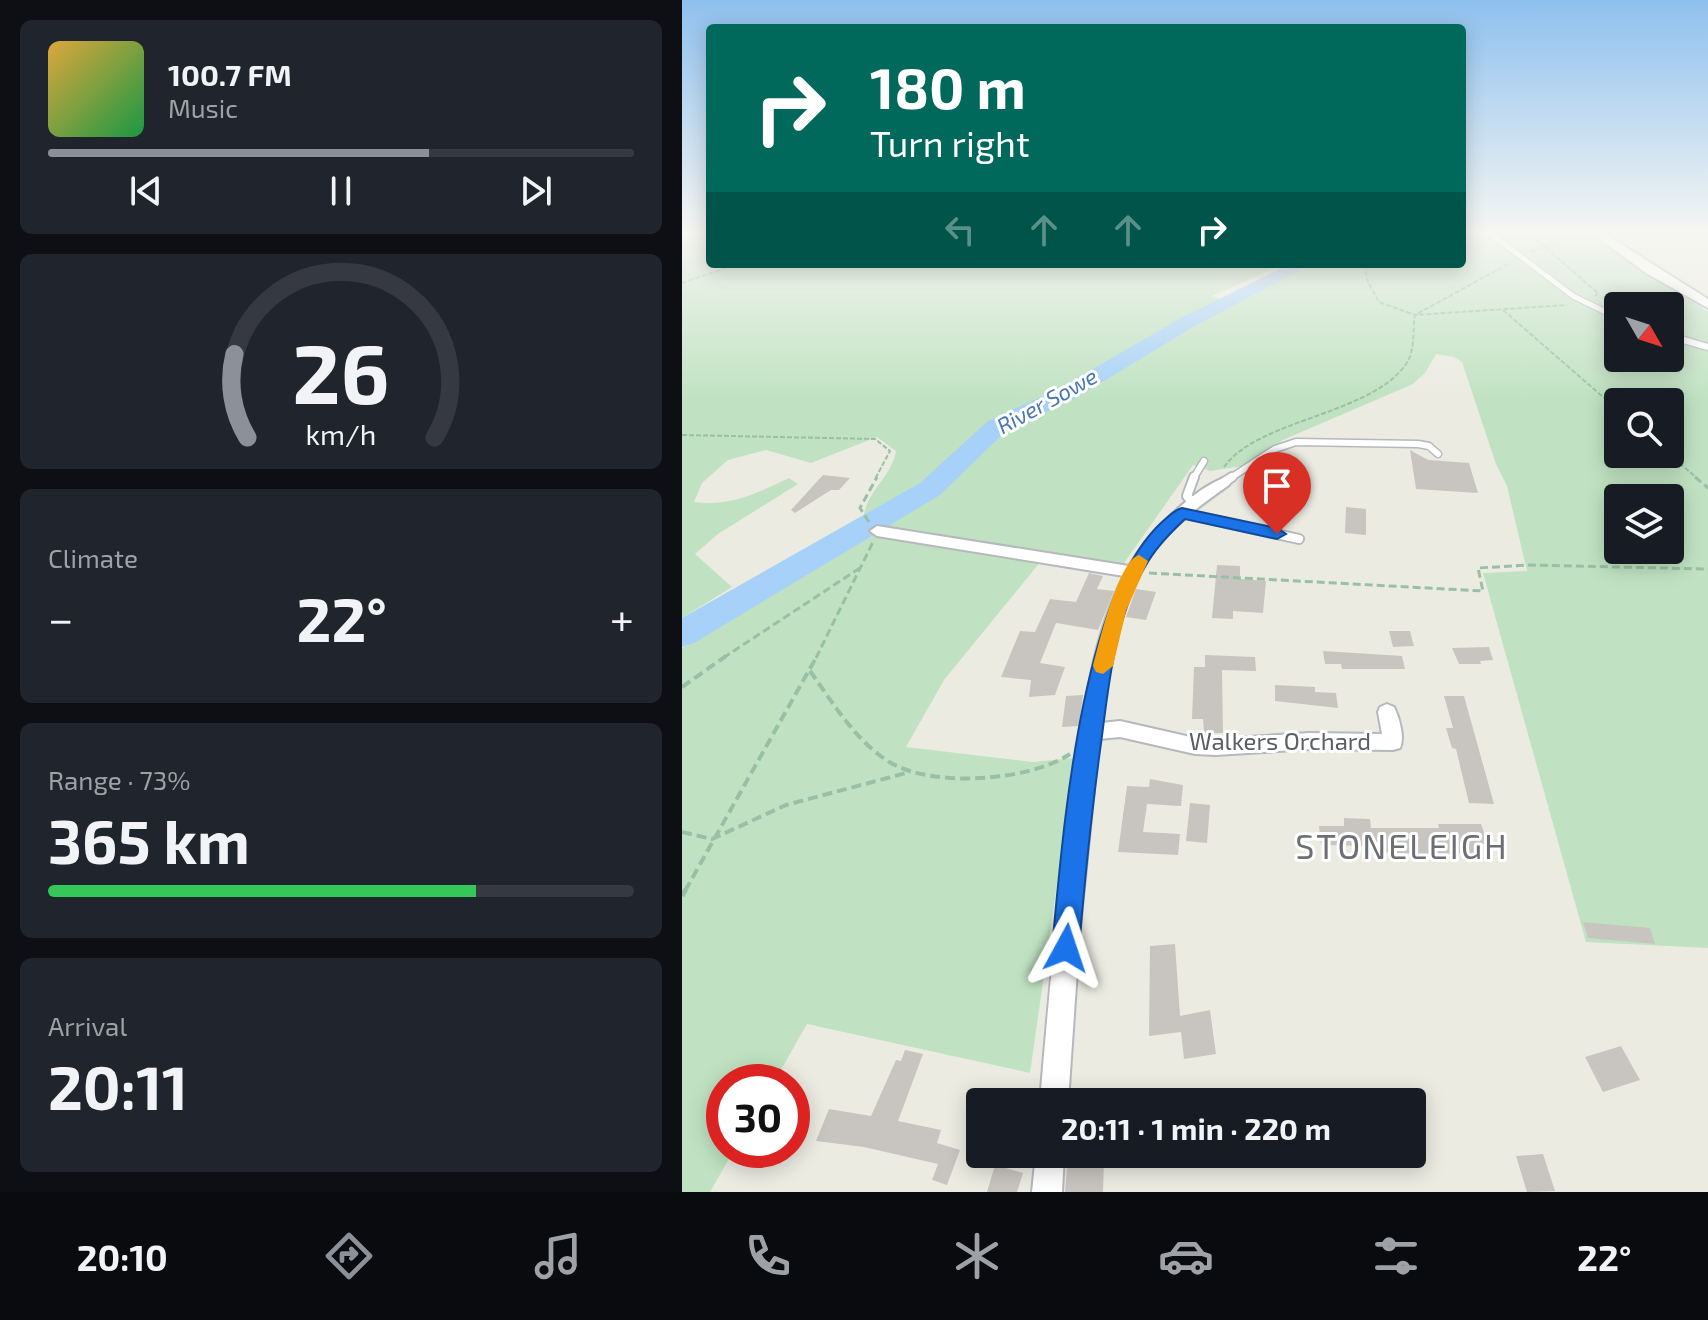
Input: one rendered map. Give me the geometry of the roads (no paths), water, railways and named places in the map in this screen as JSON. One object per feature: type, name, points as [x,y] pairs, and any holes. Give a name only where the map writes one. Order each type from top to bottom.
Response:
[{"type":"main road","points":[[1683,290],[1708,304]]},
{"type":"street","points":[[1055,1088],[1075,837],[1089,739],[1117,611],[1133,572],[1150,545],[1188,509],[1224,482]]},
{"type":"street","points":[[877,531],[1133,572]]},
{"type":"street","name":"Walkers Orchard","points":[[1089,739],[1120,729],[1195,746],[1216,747],[1309,741],[1393,742],[1387,712]]},
{"type":"street","points":[[1047,1192],[1049,1168]]},
{"type":"lane","points":[[1565,290],[1604,312]]},
{"type":"lane","points":[[1684,340],[1708,347]]},
{"type":"lane","points":[[1224,482],[1275,449],[1296,442],[1418,444],[1429,446],[1438,454]]},
{"type":"lane","points":[[1204,461],[1190,483],[1188,509],[1299,539]]},
{"type":"waterway","name":"River Sowe","points":[[682,634],[930,489],[997,426],[1068,393],[1186,323],[1252,290]]},
{"type":"district","name":"STONELEIGH","points":[[1402,847]]}]
